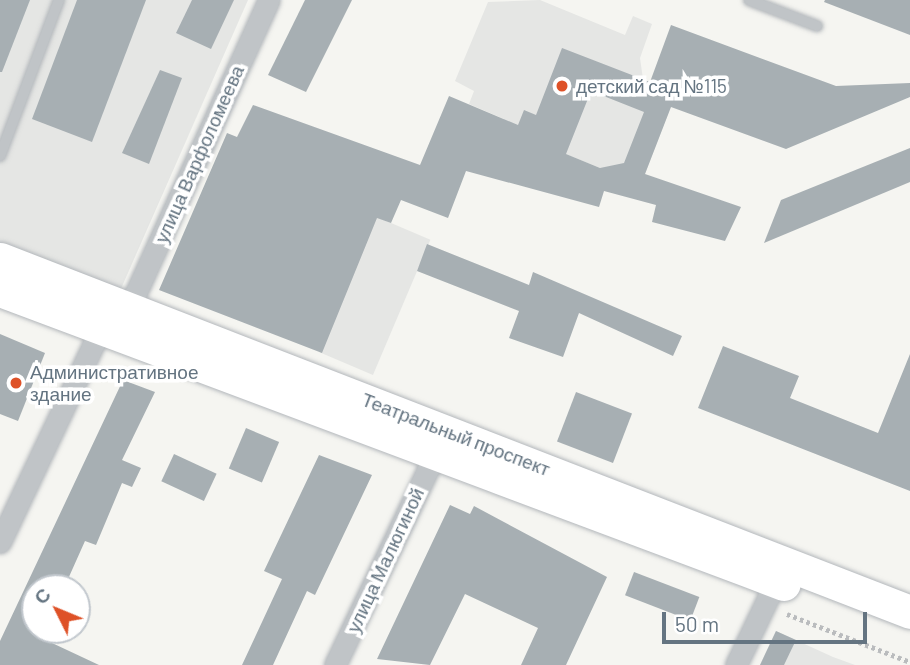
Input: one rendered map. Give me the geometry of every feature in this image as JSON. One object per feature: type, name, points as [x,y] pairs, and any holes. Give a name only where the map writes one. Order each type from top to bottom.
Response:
[{"type":"main road","name":"Театральный проспект","points":[[0,259],[910,612]]},
{"type":"main road","name":"Театральный проспект","points":[[0,289],[776,581],[910,637]]},
{"type":"street","name":"улица Варфоломеева","points":[[129,308],[269,0]]},
{"type":"street","points":[[0,542],[101,328]]},
{"type":"street","name":"улица Малюгиной","points":[[335,665],[435,454]]},
{"type":"street","points":[[736,665],[776,581]]},
{"type":"lane","points":[[0,156],[59,0]]},
{"type":"lane","points":[[749,0],[817,26]]},
{"type":"path","points":[[797,617],[910,662]]},
{"type":"shaded area","points":[[0,0],[248,0],[120,291],[0,244]]},
{"type":"shaded area","name":"детский сад №115","points":[[540,0],[625,35],[633,16],[652,24],[640,58],[643,79],[676,93],[645,174],[600,168],[502,128],[504,119],[469,104],[474,91],[455,81],[488,2]]},
{"type":"shaded area","points":[[377,217],[430,240],[373,375],[320,352]]},
{"type":"shaded area","points":[[776,631],[833,657],[855,665],[760,665]]},
{"type":"building","points":[[0,0],[30,0],[2,72],[0,72]]},
{"type":"building","points":[[77,0],[146,0],[92,142],[32,119]]},
{"type":"building","points":[[192,0],[234,0],[211,49],[176,33]]},
{"type":"building","points":[[305,0],[352,0],[306,92],[268,75]]},
{"type":"building","points":[[910,0],[910,35],[824,2]]},
{"type":"building","points":[[671,25],[836,86],[910,83],[910,97],[786,149],[671,107],[645,174],[741,207],[725,241],[652,222],[656,205],[604,191],[599,207],[466,171],[448,218],[401,200],[391,223],[377,218],[322,353],[159,290],[227,133],[237,137],[253,105],[420,165],[449,96],[518,125],[524,110],[536,115],[562,48],[650,82]],"holes":[[[591,91],[644,112],[624,163],[600,168],[566,154]]]},
{"type":"building","points":[[160,70],[182,78],[149,164],[122,153]]},
{"type":"building","points":[[910,148],[910,182],[764,243],[781,200]]},
{"type":"building","points":[[427,244],[529,285],[533,272],[682,336],[673,356],[579,313],[563,357],[509,338],[519,311],[417,271]]},
{"type":"building","name":"Административное здание","points":[[0,334],[45,353],[18,421],[0,414]]},
{"type":"building","points":[[723,346],[799,376],[790,398],[878,433],[910,354],[910,491],[698,408]]},
{"type":"building","points":[[123,380],[155,392],[122,460],[141,468],[132,487],[122,483],[96,545],[85,541],[70,574],[32,574]]},
{"type":"building","points":[[576,392],[632,414],[613,463],[557,441]]},
{"type":"building","points":[[246,428],[279,442],[262,483],[229,469]]},
{"type":"building","points":[[174,454],[217,474],[204,501],[161,481]]},
{"type":"building","points":[[319,455],[372,475],[315,595],[307,591],[273,665],[242,665],[282,579],[264,571]]},
{"type":"building","points":[[450,505],[470,514],[474,506],[607,577],[566,665],[521,665],[538,628],[465,594],[430,665],[377,659]]},
{"type":"building","points":[[634,572],[699,597],[690,620],[625,595]]},
{"type":"building","points":[[21,596],[21,644],[54,644],[99,665],[0,665],[0,641]]},
{"type":"building","points":[[776,631],[796,640],[784,665],[760,665]]},
{"type":"place","name":"детский сад №115","points":[[562,86]]},
{"type":"place","name":"Административное здание","points":[[16,383]]}]
